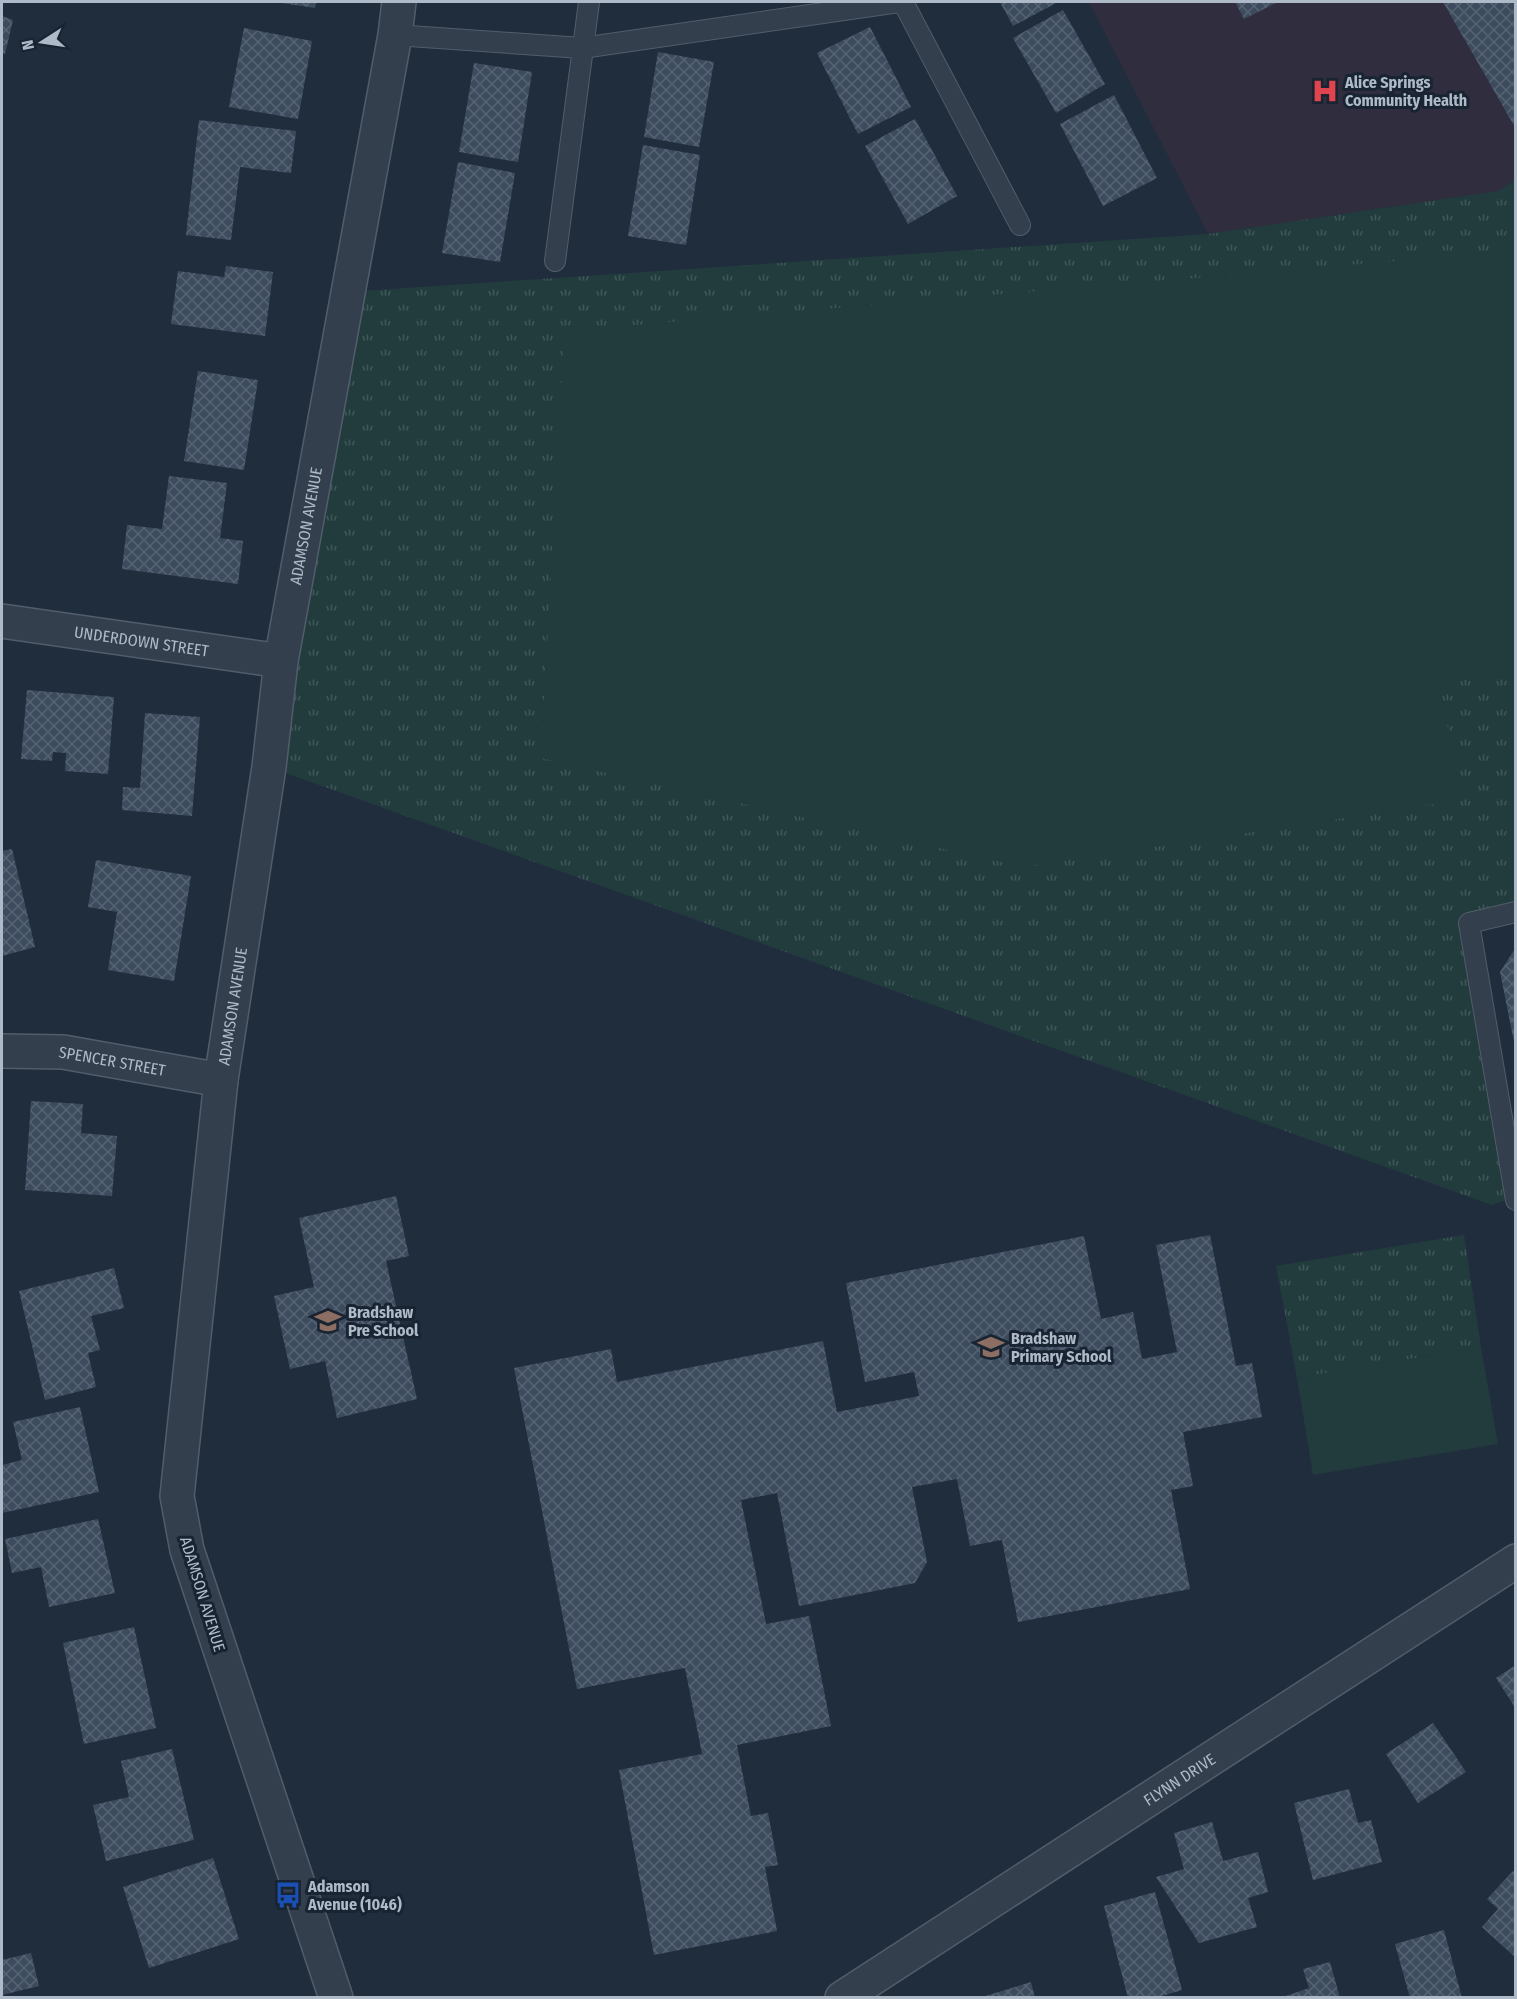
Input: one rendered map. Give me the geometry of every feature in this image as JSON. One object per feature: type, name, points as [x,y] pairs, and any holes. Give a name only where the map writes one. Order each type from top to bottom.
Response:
[{"type":"street","name":"ADAMSON AVENUE","points":[[336,1998],[187,1550],[177,1496],[221,1080],[269,767],[281,661],[395,35],[399,2]]},
{"type":"street","name":"UNDERDOWN STREET","points":[[2,621],[281,661]]},
{"type":"street","name":"SPENCER STREET","points":[[2,1051],[63,1052],[221,1080]]},
{"type":"street","name":"FLYNN DRIVE","points":[[842,1998],[1515,1561]]},
{"type":"lane","points":[[555,261],[589,2]]},
{"type":"lane","points":[[395,35],[582,48],[901,2],[1020,225]]},
{"type":"lane","points":[[1515,912],[1469,923],[1515,1198]]},
{"type":"shaded area","name":"Alice Springs Community Health","points":[[1089,2],[1515,2],[1515,180],[1498,191],[1208,234]]},
{"type":"green space","points":[[1515,180],[1515,912],[1469,923],[1515,1197],[1492,1205],[269,767],[348,292],[1208,234],[1498,191]]},
{"type":"green space","points":[[1515,251],[1515,670],[1440,684],[1461,800],[1023,867],[541,758],[564,331]]},
{"type":"green space","points":[[1464,1235],[1481,1347],[1297,1378],[1276,1266]]},
{"type":"green space","points":[[1481,1347],[1498,1444],[1313,1475],[1297,1378]]},
{"type":"building","points":[[275,2],[316,2],[315,8]]},
{"type":"building","points":[[1000,2],[1058,2],[1013,26]]},
{"type":"building","points":[[1235,2],[1278,2],[1244,19]]},
{"type":"building","points":[[1443,2],[1516,2],[1516,129]]},
{"type":"building","points":[[1063,10],[1105,84],[1056,113],[1013,38]]},
{"type":"building","points":[[2,16],[13,20],[5,54],[2,53]]},
{"type":"building","points":[[870,27],[911,107],[858,134],[817,53]]},
{"type":"building","points":[[244,28],[312,41],[298,119],[229,107]]},
{"type":"building","points":[[658,52],[714,62],[699,147],[644,137]]},
{"type":"building","points":[[474,63],[532,72],[518,162],[459,152]]},
{"type":"building","points":[[1114,95],[1157,178],[1103,206],[1060,124]]},
{"type":"building","points":[[915,119],[957,196],[908,224],[865,146]]},
{"type":"building","points":[[199,120],[296,131],[291,173],[240,167],[231,240],[186,235]]},
{"type":"building","points":[[643,145],[700,155],[686,245],[628,236]]},
{"type":"building","points":[[458,162],[515,173],[500,262],[442,253]]},
{"type":"building","points":[[226,266],[273,272],[265,336],[171,324],[178,271],[224,277]]},
{"type":"building","points":[[198,371],[258,380],[244,470],[184,461]]},
{"type":"building","points":[[169,476],[227,483],[220,538],[243,541],[238,584],[122,569],[127,525],[162,529]]},
{"type":"building","points":[[27,690],[114,697],[108,774],[65,771],[66,753],[53,752],[52,761],[21,759]]},
{"type":"building","points":[[145,713],[200,717],[192,816],[122,810],[123,787],[140,788]]},
{"type":"building","points":[[12,849],[35,947],[2,956],[2,851]]},
{"type":"building","points":[[96,860],[191,876],[174,981],[108,970],[117,912],[88,907]]},
{"type":"building","points":[[1516,947],[1516,1041],[1514,1042],[1500,972]]},
{"type":"building","points":[[31,1101],[83,1104],[81,1133],[117,1136],[112,1196],[25,1190]]},
{"type":"building","name":"Bradshaw Pre School","points":[[396,1196],[409,1256],[386,1261],[417,1399],[337,1418],[325,1361],[290,1369],[274,1296],[314,1287],[299,1218]]},
{"type":"building","name":"Bradshaw Primary School","points":[[1210,1235],[1236,1366],[1252,1363],[1262,1417],[1183,1432],[1193,1486],[1171,1490],[1190,1589],[1018,1622],[1002,1540],[970,1546],[957,1479],[912,1487],[927,1562],[915,1583],[799,1606],[777,1493],[741,1500],[766,1624],[809,1616],[831,1726],[737,1745],[751,1816],[768,1813],[778,1865],[765,1867],[777,1931],[654,1955],[619,1770],[702,1754],[685,1668],[577,1689],[514,1368],[611,1349],[617,1382],[823,1341],[837,1412],[919,1396],[914,1372],[865,1382],[846,1283],[1084,1236],[1101,1319],[1133,1312],[1142,1359],[1177,1352],[1156,1245]]},
{"type":"building","points":[[114,1268],[124,1308],[91,1316],[100,1350],[88,1353],[96,1387],[45,1400],[19,1291]]},
{"type":"building","points":[[80,1407],[99,1492],[2,1513],[2,1465],[22,1460],[13,1422]]},
{"type":"building","points":[[98,1519],[115,1593],[49,1607],[41,1567],[12,1573],[5,1539]]},
{"type":"building","points":[[134,1627],[156,1728],[84,1744],[63,1643]]},
{"type":"building","points":[[1516,1665],[1516,1709],[1496,1678]]},
{"type":"building","points":[[1433,1723],[1466,1772],[1418,1803],[1386,1754]]},
{"type":"building","points":[[172,1749],[194,1840],[106,1861],[93,1805],[129,1797],[121,1761]]},
{"type":"building","points":[[1349,1789],[1358,1823],[1371,1820],[1382,1862],[1313,1880],[1294,1803]]},
{"type":"building","points":[[1212,1822],[1223,1861],[1258,1852],[1268,1892],[1248,1898],[1257,1927],[1199,1943],[1156,1877],[1184,1869],[1174,1833]]},
{"type":"building","points":[[213,1858],[239,1939],[149,1968],[123,1887]]},
{"type":"building","points":[[1513,1871],[1516,1873],[1516,1958],[1482,1927],[1498,1909],[1487,1899]]},
{"type":"building","points":[[1155,1892],[1182,1990],[1155,1998],[1128,1998],[1104,1906]]},
{"type":"building","points":[[1444,1930],[1462,1998],[1410,1998],[1395,1944]]},
{"type":"building","points":[[31,1953],[39,1986],[2,1995],[2,1960]]},
{"type":"building","points":[[1330,1962],[1340,1998],[1280,1998],[1309,1988],[1303,1969]]},
{"type":"building","points":[[1031,1982],[1035,1998],[982,1997]]},
{"type":"place","name":"Alice Springs Community Health","points":[[1325,91]]},
{"type":"place","name":"Bradshaw Pre School","points":[[328,1321]]},
{"type":"place","name":"Bradshaw Primary School","points":[[991,1347]]},
{"type":"place","name":"Adamson Avenue (1046)","points":[[288,1895]]}]
